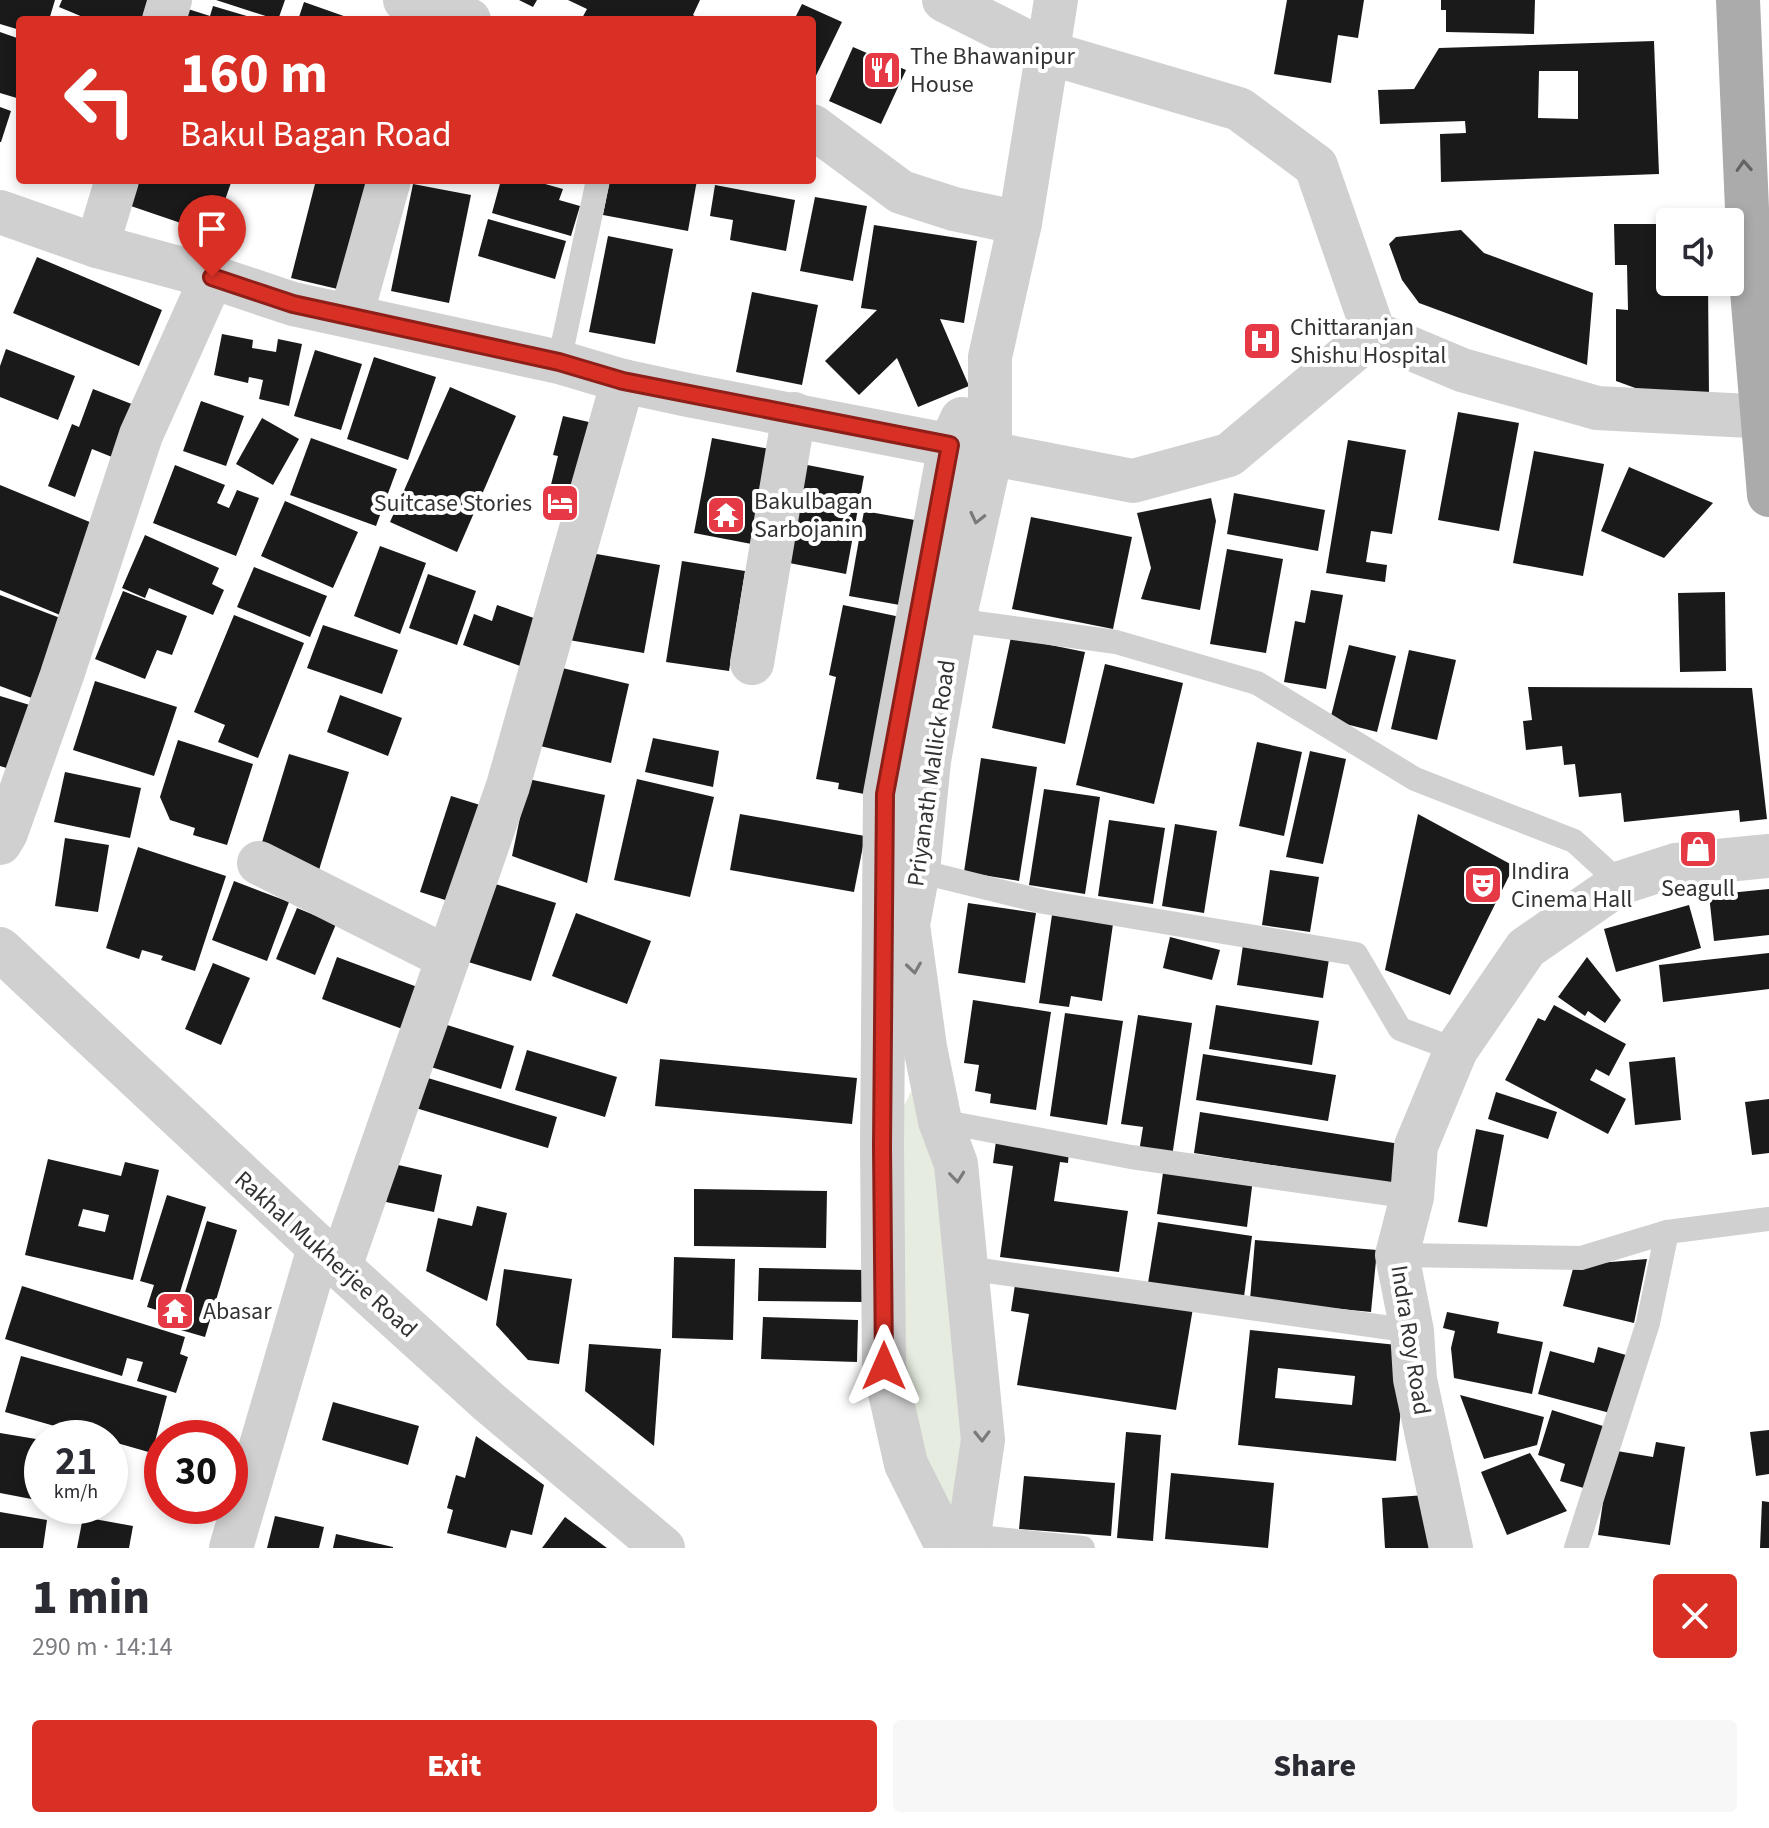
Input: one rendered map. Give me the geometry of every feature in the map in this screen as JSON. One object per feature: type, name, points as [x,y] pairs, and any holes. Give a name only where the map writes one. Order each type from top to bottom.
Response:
[{"type":"main road","points":[[1738,0],[1749,255],[1766,417],[1769,495]]},
{"type":"street","points":[[944,0],[1049,53],[1239,109],[1316,166],[1374,333],[1462,370],[1597,408],[1766,417]]},
{"type":"street","points":[[961,1544],[906,1464],[884,1366],[885,794],[970,448],[1020,223],[1056,0]]},
{"type":"street","points":[[816,129],[901,192],[954,209],[1020,223]]},
{"type":"street","points":[[97,246],[116,184]]},
{"type":"street","points":[[351,316],[388,184]]},
{"type":"street","points":[[0,212],[97,246],[212,277],[293,304],[559,362],[623,381],[1133,481],[1229,455],[1374,333]]},
{"type":"street","points":[[0,843],[62,675],[141,435],[212,277]]},
{"type":"street","points":[[231,1548],[330,1258],[448,958],[508,786],[623,381]]},
{"type":"street","points":[[752,663],[794,414]]},
{"type":"street","name":"Priyanath Mallick Road","points":[[961,1544],[983,1440],[956,1164],[940,1121],[925,1047],[908,925],[918,871],[929,761],[954,620],[970,448]]},
{"type":"street","name":"Indra Roy Road","points":[[1451,1548],[1415,1379],[1412,1331],[1397,1255],[1412,1197],[1416,1146],[1456,1050],[1526,948],[1620,883],[1676,865],[1769,856]]},
{"type":"street","points":[[259,863],[448,958]]},
{"type":"street","name":"Rakhal Mukherjee Road","points":[[0,949],[490,1403],[663,1548]]},
{"type":"lane","points":[[559,362],[597,184]]},
{"type":"lane","points":[[954,620],[1116,642],[1257,683],[1415,779],[1574,841],[1620,883]]},
{"type":"lane","points":[[918,871],[1044,902],[1356,954],[1400,1029],[1456,1050]]},
{"type":"lane","points":[[940,1121],[1131,1157],[1412,1197]]},
{"type":"lane","points":[[1397,1255],[1581,1258],[1667,1232],[1769,1219]]},
{"type":"lane","points":[[1576,1548],[1648,1323],[1667,1232]]},
{"type":"lane","points":[[966,1268],[1412,1331]]},
{"type":"lane","points":[[961,1544],[1083,1548]]},
{"type":"shaded area","points":[[916,1082],[950,1172],[973,1439],[960,1534],[908,1463],[884,1145]]},
{"type":"building","points":[[0,0],[55,0],[50,16],[16,16],[16,29],[0,24]]},
{"type":"building","points":[[62,0],[158,0],[152,16],[80,16],[59,7]]},
{"type":"building","points":[[216,0],[285,0],[279,16],[266,16]]},
{"type":"building","points":[[519,0],[537,0],[533,7]]},
{"type":"building","points":[[568,0],[700,0],[694,16],[583,16],[587,9]]},
{"type":"building","points":[[1287,0],[1364,0],[1358,38],[1338,35],[1331,83],[1274,74]]},
{"type":"building","points":[[1441,0],[1535,0],[1534,34],[1446,32],[1446,10],[1441,10]]},
{"type":"building","points":[[304,2],[344,16],[299,16]]},
{"type":"building","points":[[802,4],[842,22],[816,76],[816,16],[796,16]]},
{"type":"building","points":[[213,6],[247,16],[210,16]]},
{"type":"building","points":[[188,9],[210,16],[186,16]]},
{"type":"building","points":[[0,32],[16,38],[16,98],[0,93]]},
{"type":"building","points":[[1654,41],[1659,174],[1441,182],[1440,134],[1466,133],[1465,121],[1380,124],[1378,90],[1414,89],[1439,48]],"holes":[[[1539,71],[1578,71],[1578,119],[1538,118]]]},
{"type":"building","points":[[853,47],[906,70],[881,124],[829,101]]},
{"type":"building","points":[[0,107],[11,111],[1,142],[0,142]]},
{"type":"building","points":[[132,184],[231,184],[213,234],[125,204]]},
{"type":"building","points":[[315,184],[372,184],[346,291],[291,278]]},
{"type":"building","points":[[413,184],[471,195],[449,303],[391,291]]},
{"type":"building","points":[[500,184],[545,184],[563,189],[559,200],[580,206],[571,236],[492,213]]},
{"type":"building","points":[[609,184],[696,184],[688,231],[603,215]]},
{"type":"building","points":[[715,185],[795,200],[786,251],[730,240],[733,220],[710,216]]},
{"type":"building","points":[[815,197],[867,206],[853,281],[800,271]]},
{"type":"building","points":[[488,219],[566,241],[555,279],[478,256]]},
{"type":"building","points":[[1614,224],[1656,224],[1656,296],[1708,296],[1709,396],[1660,397],[1616,381],[1616,309],[1628,310],[1627,265],[1615,265]]},
{"type":"building","points":[[874,225],[977,241],[964,323],[940,319],[969,386],[918,407],[897,358],[859,395],[825,361],[877,310],[861,308]]},
{"type":"building","points":[[1461,230],[1484,253],[1593,293],[1587,365],[1419,303],[1402,280],[1389,244],[1396,237]]},
{"type":"building","points":[[608,236],[673,249],[655,344],[589,332]]},
{"type":"building","points":[[37,257],[162,310],[139,366],[13,313]]},
{"type":"building","points":[[752,292],[818,305],[802,385],[736,372]]},
{"type":"building","points":[[222,334],[253,340],[252,348],[276,352],[278,339],[302,344],[289,406],[259,399],[263,380],[249,377],[248,383],[214,375]]},
{"type":"building","points":[[6,349],[75,376],[58,420],[0,397],[0,366]]},
{"type":"building","points":[[315,350],[362,364],[341,430],[294,416]]},
{"type":"building","points":[[374,357],[436,377],[408,460],[347,439]]},
{"type":"building","points":[[450,387],[516,416],[457,552],[390,522]]},
{"type":"building","points":[[93,389],[142,408],[122,461],[92,449],[75,497],[48,486],[72,424],[79,427]]},
{"type":"building","points":[[201,401],[244,416],[226,466],[183,451]]},
{"type":"building","points":[[1458,412],[1519,423],[1499,531],[1438,520]]},
{"type":"building","points":[[563,416],[593,423],[570,515],[545,509],[558,456],[553,455]]},
{"type":"building","points":[[262,418],[299,439],[273,485],[236,464]]},
{"type":"building","points":[[311,438],[397,469],[376,526],[290,495]]},
{"type":"building","points":[[712,438],[780,451],[762,546],[694,533]]},
{"type":"building","points":[[1348,440],[1406,450],[1392,534],[1371,531],[1366,562],[1387,565],[1385,582],[1326,573]]},
{"type":"building","points":[[1534,451],[1604,464],[1583,576],[1513,563]]},
{"type":"building","points":[[797,463],[864,476],[846,574],[779,561]]},
{"type":"building","points":[[175,465],[225,485],[217,503],[229,508],[237,490],[259,498],[236,556],[153,523]]},
{"type":"building","points":[[1629,467],[1713,503],[1664,558],[1601,531]]},
{"type":"building","points":[[0,485],[97,525],[60,615],[0,590]]},
{"type":"building","points":[[1234,493],[1325,510],[1318,551],[1227,534]]},
{"type":"building","points":[[1211,498],[1216,521],[1200,610],[1141,599],[1151,568],[1137,513]]},
{"type":"building","points":[[285,501],[358,532],[333,588],[261,556]]},
{"type":"building","points":[[864,511],[926,522],[911,607],[849,596]]},
{"type":"building","points":[[1031,517],[1132,537],[1113,629],[1012,609]]},
{"type":"building","points":[[145,535],[219,568],[212,584],[224,590],[213,615],[149,588],[145,598],[122,588]]},
{"type":"building","points":[[380,546],[426,563],[400,634],[354,616]]},
{"type":"building","points":[[1227,549],[1283,559],[1266,653],[1210,644]]},
{"type":"building","points":[[585,552],[660,565],[644,653],[569,640]]},
{"type":"building","points":[[682,561],[745,571],[729,671],[666,662]]},
{"type":"building","points":[[254,567],[327,596],[310,637],[237,607]]},
{"type":"building","points":[[428,574],[476,591],[457,645],[409,628]]},
{"type":"building","points":[[1311,590],[1343,595],[1326,689],[1284,682],[1295,621],[1305,623]]},
{"type":"building","points":[[123,591],[187,616],[172,655],[157,650],[145,679],[95,659]]},
{"type":"building","points":[[1725,592],[1726,671],[1680,672],[1678,593]]},
{"type":"building","points":[[0,595],[68,621],[37,700],[0,686]]},
{"type":"building","points":[[497,605],[548,623],[531,670],[463,645],[474,614],[492,621]]},
{"type":"building","points":[[843,605],[910,619],[875,796],[838,789],[839,783],[816,779],[836,677],[829,675]]},
{"type":"building","points":[[234,615],[304,643],[258,758],[218,742],[225,725],[194,712]]},
{"type":"building","points":[[323,625],[398,650],[382,694],[307,668]]},
{"type":"building","points":[[1011,637],[1085,652],[1065,744],[992,728]]},
{"type":"building","points":[[1349,645],[1396,656],[1377,732],[1330,720]]},
{"type":"building","points":[[1409,650],[1456,660],[1437,740],[1391,729]]},
{"type":"building","points":[[1105,664],[1183,683],[1154,804],[1076,785]]},
{"type":"building","points":[[554,666],[629,684],[611,763],[536,745]]},
{"type":"building","points":[[95,681],[177,707],[154,776],[73,750]]},
{"type":"building","points":[[1528,687],[1752,688],[1767,819],[1740,822],[1739,810],[1624,822],[1621,793],[1579,797],[1575,764],[1564,765],[1562,746],[1526,750],[1523,721],[1532,720]]},
{"type":"building","points":[[340,695],[402,718],[388,756],[327,732]]},
{"type":"building","points":[[0,696],[33,706],[13,770],[0,766]]},
{"type":"building","points":[[653,738],[719,751],[713,787],[645,772]]},
{"type":"building","points":[[178,740],[253,764],[227,845],[193,835],[195,828],[170,820],[160,797]]},
{"type":"building","points":[[1257,742],[1302,752],[1284,836],[1239,826]]},
{"type":"building","points":[[1310,751],[1346,759],[1323,864],[1286,857]]},
{"type":"building","points":[[289,754],[349,772],[319,870],[259,852]]},
{"type":"building","points":[[981,758],[1037,767],[1019,881],[964,872]]},
{"type":"building","points":[[65,772],[141,788],[130,838],[54,822]]},
{"type":"building","points":[[528,779],[605,795],[587,883],[512,856]]},
{"type":"building","points":[[637,779],[714,797],[690,897],[614,880]]},
{"type":"building","points":[[1044,789],[1100,797],[1085,894],[1029,885]]},
{"type":"building","points":[[451,796],[493,809],[461,905],[420,892]]},
{"type":"building","points":[[740,814],[865,836],[854,892],[730,870]]},
{"type":"building","points":[[1418,814],[1514,866],[1450,995],[1385,970]]},
{"type":"building","points":[[1109,820],[1165,828],[1153,904],[1098,896]]},
{"type":"building","points":[[1175,824],[1217,831],[1204,913],[1162,906]]},
{"type":"building","points":[[65,838],[109,845],[98,912],[55,906]]},
{"type":"building","points":[[138,847],[226,876],[195,971],[142,950],[139,959],[106,948]]},
{"type":"building","points":[[1270,870],[1319,877],[1310,932],[1262,925]]},
{"type":"building","points":[[234,881],[289,902],[267,961],[212,940]]},
{"type":"building","points":[[489,882],[556,903],[531,981],[465,961]]},
{"type":"building","points":[[1769,889],[1769,935],[1714,941],[1709,895]]},
{"type":"building","points":[[968,903],[1036,913],[1025,983],[958,973]]},
{"type":"building","points":[[1689,905],[1701,948],[1616,972],[1604,929]]},
{"type":"building","points":[[297,908],[336,924],[315,975],[276,959]]},
{"type":"building","points":[[576,913],[651,941],[627,1004],[552,976]]},
{"type":"building","points":[[1052,915],[1113,924],[1102,1001],[1071,996],[1069,1007],[1039,1003]]},
{"type":"building","points":[[1170,937],[1220,950],[1212,980],[1163,968]]},
{"type":"building","points":[[1243,945],[1329,959],[1323,998],[1237,985]]},
{"type":"building","points":[[1769,953],[1769,989],[1663,1002],[1659,965]]},
{"type":"building","points":[[337,957],[428,991],[413,1033],[322,999]]},
{"type":"building","points":[[1587,957],[1621,1000],[1605,1023],[1588,1011],[1585,1016],[1558,997]]},
{"type":"building","points":[[213,963],[250,978],[221,1045],[185,1029]]},
{"type":"building","points":[[973,1000],[1051,1012],[1036,1110],[990,1103],[991,1094],[975,1091],[979,1065],[964,1063]]},
{"type":"building","points":[[1216,1005],[1319,1021],[1312,1065],[1209,1049]]},
{"type":"building","points":[[1554,1005],[1626,1044],[1609,1076],[1596,1069],[1590,1080],[1626,1099],[1608,1134],[1505,1080],[1538,1018],[1545,1021]]},
{"type":"building","points":[[1065,1013],[1123,1021],[1107,1125],[1050,1116]]},
{"type":"building","points":[[1138,1015],[1192,1023],[1172,1157],[1139,1152],[1143,1127],[1121,1124]]},
{"type":"building","points":[[444,1024],[514,1046],[501,1089],[431,1067]]},
{"type":"building","points":[[527,1050],[617,1077],[605,1117],[515,1090]]},
{"type":"building","points":[[1203,1054],[1336,1075],[1328,1121],[1196,1100]]},
{"type":"building","points":[[1675,1057],[1681,1120],[1635,1125],[1629,1062]]},
{"type":"building","points":[[660,1059],[857,1078],[852,1124],[655,1106]]},
{"type":"building","points":[[418,1075],[557,1117],[548,1148],[409,1106]]},
{"type":"building","points":[[1496,1092],[1557,1112],[1548,1139],[1488,1119]]},
{"type":"building","points":[[1769,1099],[1769,1153],[1752,1155],[1745,1102]]},
{"type":"building","points":[[1200,1112],[1400,1144],[1393,1184],[1194,1153]]},
{"type":"building","points":[[1476,1129],[1504,1135],[1487,1227],[1458,1222]]},
{"type":"building","points":[[996,1141],[1069,1151],[1068,1163],[1060,1162],[1054,1201],[1128,1211],[1119,1272],[1000,1257],[1013,1166],[993,1163]]},
{"type":"building","points":[[48,1159],[121,1176],[125,1162],[159,1170],[133,1280],[25,1255]],"holes":[[[83,1209],[109,1215],[105,1232],[78,1226]]]},
{"type":"building","points":[[394,1164],[442,1175],[434,1212],[386,1202]]},
{"type":"building","points":[[1164,1166],[1253,1179],[1247,1227],[1157,1214]]},
{"type":"building","points":[[694,1189],[827,1191],[826,1248],[694,1246]]},
{"type":"building","points":[[167,1195],[206,1207],[173,1315],[147,1307],[154,1285],[140,1281]]},
{"type":"building","points":[[477,1206],[507,1213],[487,1301],[426,1271],[438,1218],[472,1226]]},
{"type":"building","points":[[207,1221],[237,1230],[205,1337],[174,1328]]},
{"type":"building","points":[[1158,1222],[1252,1236],[1244,1297],[1148,1283]]},
{"type":"building","points":[[1255,1240],[1377,1250],[1371,1312],[1250,1300]]},
{"type":"building","points":[[674,1257],[735,1259],[733,1340],[672,1338]]},
{"type":"building","points":[[1647,1259],[1634,1323],[1563,1306],[1574,1265]]},
{"type":"building","points":[[759,1268],[865,1270],[864,1302],[758,1301]]},
{"type":"building","points":[[504,1269],[572,1279],[559,1364],[528,1360],[496,1325]]},
{"type":"building","points":[[1016,1278],[1193,1308],[1176,1410],[1017,1385],[1029,1314],[1011,1311]]},
{"type":"building","points":[[22,1286],[185,1337],[180,1354],[188,1357],[176,1393],[137,1381],[143,1362],[127,1358],[122,1376],[5,1339]]},
{"type":"building","points":[[1447,1312],[1499,1322],[1497,1333],[1543,1342],[1532,1394],[1454,1378],[1451,1348],[1455,1331],[1443,1328]]},
{"type":"building","points":[[763,1317],[858,1320],[857,1362],[761,1359]]},
{"type":"building","points":[[1250,1330],[1407,1346],[1396,1461],[1238,1445]],"holes":[[[1278,1368],[1355,1376],[1352,1405],[1275,1398]]]},
{"type":"building","points":[[589,1344],[661,1349],[654,1446],[585,1391]]},
{"type":"building","points":[[1598,1347],[1626,1355],[1610,1413],[1538,1394],[1550,1351],[1594,1363]]},
{"type":"building","points":[[21,1356],[167,1396],[161,1420],[144,1420],[144,1451],[128,1446],[128,1420],[33,1420],[5,1412]]},
{"type":"building","points":[[1460,1395],[1544,1417],[1537,1445],[1484,1459]]},
{"type":"building","points":[[333,1402],[419,1426],[408,1465],[322,1440]]},
{"type":"building","points":[[1552,1410],[1606,1427],[1587,1489],[1560,1481],[1565,1464],[1538,1455]]},
{"type":"building","points":[[1769,1430],[1769,1474],[1756,1476],[1750,1432]]},
{"type":"building","points":[[1126,1432],[1161,1435],[1153,1541],[1117,1538]]},
{"type":"building","points":[[0,1433],[24,1437],[24,1498],[0,1493]]},
{"type":"building","points":[[476,1436],[544,1485],[532,1535],[511,1530],[506,1548],[447,1533],[453,1510],[447,1508],[456,1475],[465,1478]]},
{"type":"building","points":[[1656,1442],[1685,1447],[1670,1545],[1598,1535],[1611,1450],[1653,1457]]},
{"type":"building","points":[[1530,1453],[1567,1511],[1507,1535],[1481,1472]]},
{"type":"building","points":[[1171,1473],[1274,1483],[1268,1548],[1165,1539]]},
{"type":"building","points":[[1024,1476],[1115,1483],[1111,1536],[1019,1529]]},
{"type":"building","points":[[1426,1495],[1429,1548],[1385,1548],[1382,1498]]},
{"type":"building","points":[[1762,1501],[1769,1502],[1769,1548],[1760,1548]]},
{"type":"building","points":[[0,1512],[24,1516],[24,1524],[46,1524],[43,1548],[0,1548]]},
{"type":"building","points":[[275,1516],[324,1527],[319,1548],[267,1548]]},
{"type":"building","points":[[565,1517],[607,1548],[542,1548]]},
{"type":"building","points":[[82,1524],[133,1526],[129,1548],[77,1548]]},
{"type":"building","points":[[336,1534],[393,1547],[393,1548],[333,1548]]},
{"type":"place","name":"The Bhawanipur House","points":[[882,70]]},
{"type":"place","name":"Chittaranjan Shishu Hospital","points":[[1262,341]]},
{"type":"place","name":"Suitcase Stories","points":[[560,503]]},
{"type":"place","name":"Bakulbagan Sarbojanin","points":[[726,515]]},
{"type":"place","name":"Seagull","points":[[1698,849]]},
{"type":"place","name":"Indira Cinema Hall","points":[[1483,885]]},
{"type":"place","name":"Abasar","points":[[175,1311]]},
{"type":"route","points":[[212,277],[293,304],[559,362],[623,381],[950,445],[885,794],[884,1366]]}]
